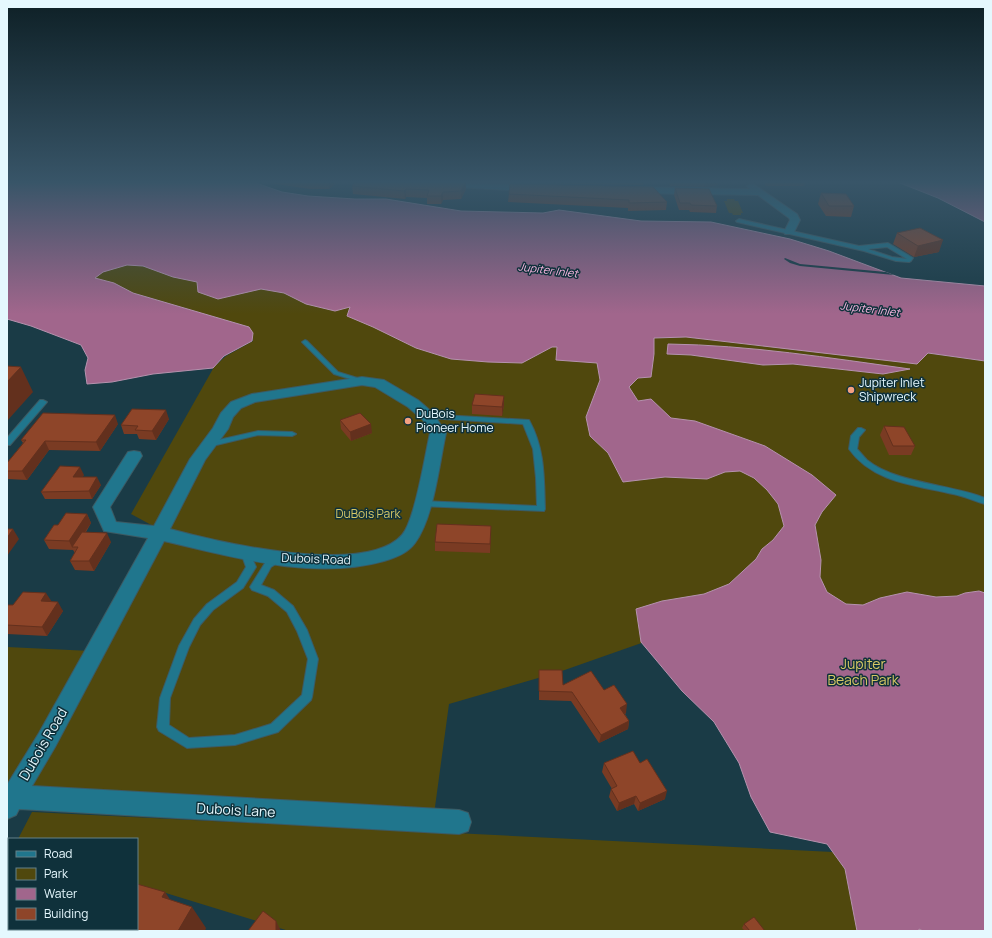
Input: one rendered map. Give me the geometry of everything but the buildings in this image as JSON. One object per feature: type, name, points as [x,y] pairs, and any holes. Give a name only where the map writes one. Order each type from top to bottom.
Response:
[{"type":"street","points":[[789,232],[792,227]]},
{"type":"street","name":"Dubois Road","points":[[10,802],[47,740],[198,459],[230,410],[244,401],[362,381],[379,383],[428,416],[436,427],[438,433],[419,517],[413,533],[404,543],[391,552],[381,556],[347,562],[279,558],[246,553],[159,533]]},
{"type":"street","points":[[134,456],[101,507],[110,526],[159,533]]},
{"type":"street","name":"Dubois Lane","points":[[10,802],[459,822]]},
{"type":"lane","points":[[766,227],[789,232],[859,248],[868,250],[895,260],[909,260],[910,258],[888,245],[859,248]]},
{"type":"lane","name":"Dubois Road","points":[[305,342],[336,373],[362,381]]},
{"type":"lane","points":[[7,443],[43,402]]},
{"type":"lane","points":[[422,504],[541,509],[540,478],[536,449],[526,422],[428,416]]},
{"type":"lane","points":[[861,430],[855,436],[853,449],[857,456],[874,468],[913,483],[957,492],[985,501]]},
{"type":"lane","points":[[208,445],[258,433],[292,434]]},
{"type":"lane","points":[[240,585],[255,587],[271,593],[290,608],[302,630],[313,659],[307,697],[274,728],[235,740],[188,743],[163,727],[165,698],[184,646],[197,622],[210,607],[240,585],[251,567],[246,553]]},
{"type":"lane","points":[[255,587],[268,565],[279,558]]},
{"type":"green space","name":"DuBois Park","points":[[127,264],[211,276],[351,306],[654,338],[686,337],[927,353],[985,361],[985,931],[878,931],[841,844],[650,640],[559,672],[449,704],[432,829],[7,801],[7,647],[91,651],[155,527],[131,514],[214,367],[226,356],[253,341],[249,327],[118,289],[94,278],[101,272]]},
{"type":"green space","points":[[32,812],[833,852],[845,869],[868,931],[289,931],[143,886],[138,904],[138,838],[19,838]]},
{"type":"green space","points":[[8,857],[8,930],[130,931],[7,931]]},
{"type":"water","name":"Jupiter Inlet","points":[[7,227],[733,227],[790,239],[829,251],[901,278],[985,286],[985,361],[928,353],[917,364],[686,337],[654,338],[654,354],[651,377],[638,378],[629,387],[638,401],[651,399],[671,418],[695,421],[765,446],[812,475],[836,495],[822,512],[815,525],[821,560],[820,577],[827,592],[846,604],[863,605],[880,598],[907,592],[936,597],[957,596],[979,591],[985,593],[985,931],[923,931],[919,929],[919,931],[857,931],[845,869],[827,844],[770,832],[751,797],[739,763],[714,722],[682,691],[641,642],[636,609],[662,601],[704,594],[729,584],[756,559],[762,549],[773,540],[784,526],[778,504],[767,490],[754,478],[740,471],[725,472],[707,479],[665,477],[623,482],[608,453],[590,436],[586,417],[600,380],[597,363],[556,360],[557,347],[552,347],[522,363],[451,359],[416,348],[347,316],[350,307],[335,311],[306,304],[284,293],[261,289],[218,299],[198,292],[197,282],[173,277],[143,266],[127,265],[103,272],[95,278],[114,283],[133,293],[249,327],[253,333],[252,341],[224,356],[213,368],[153,374],[112,382],[87,384],[85,370],[88,358],[81,345],[31,326],[7,319]]},
{"type":"water","points":[[668,344],[759,349],[910,369],[883,374],[793,364],[763,365],[691,355],[667,354]]},
{"type":"pier","points":[[785,258],[800,264],[886,272],[894,275],[800,266],[790,263],[784,259]]},
{"type":"place","name":"Jupiter Inlet Shipwreck","points":[[851,390]]},
{"type":"place","name":"DuBois Pioneer Home","points":[[408,421]]},
{"type":"park label","name":"Jupiter Beach Park","points":[[863,672]]}]
